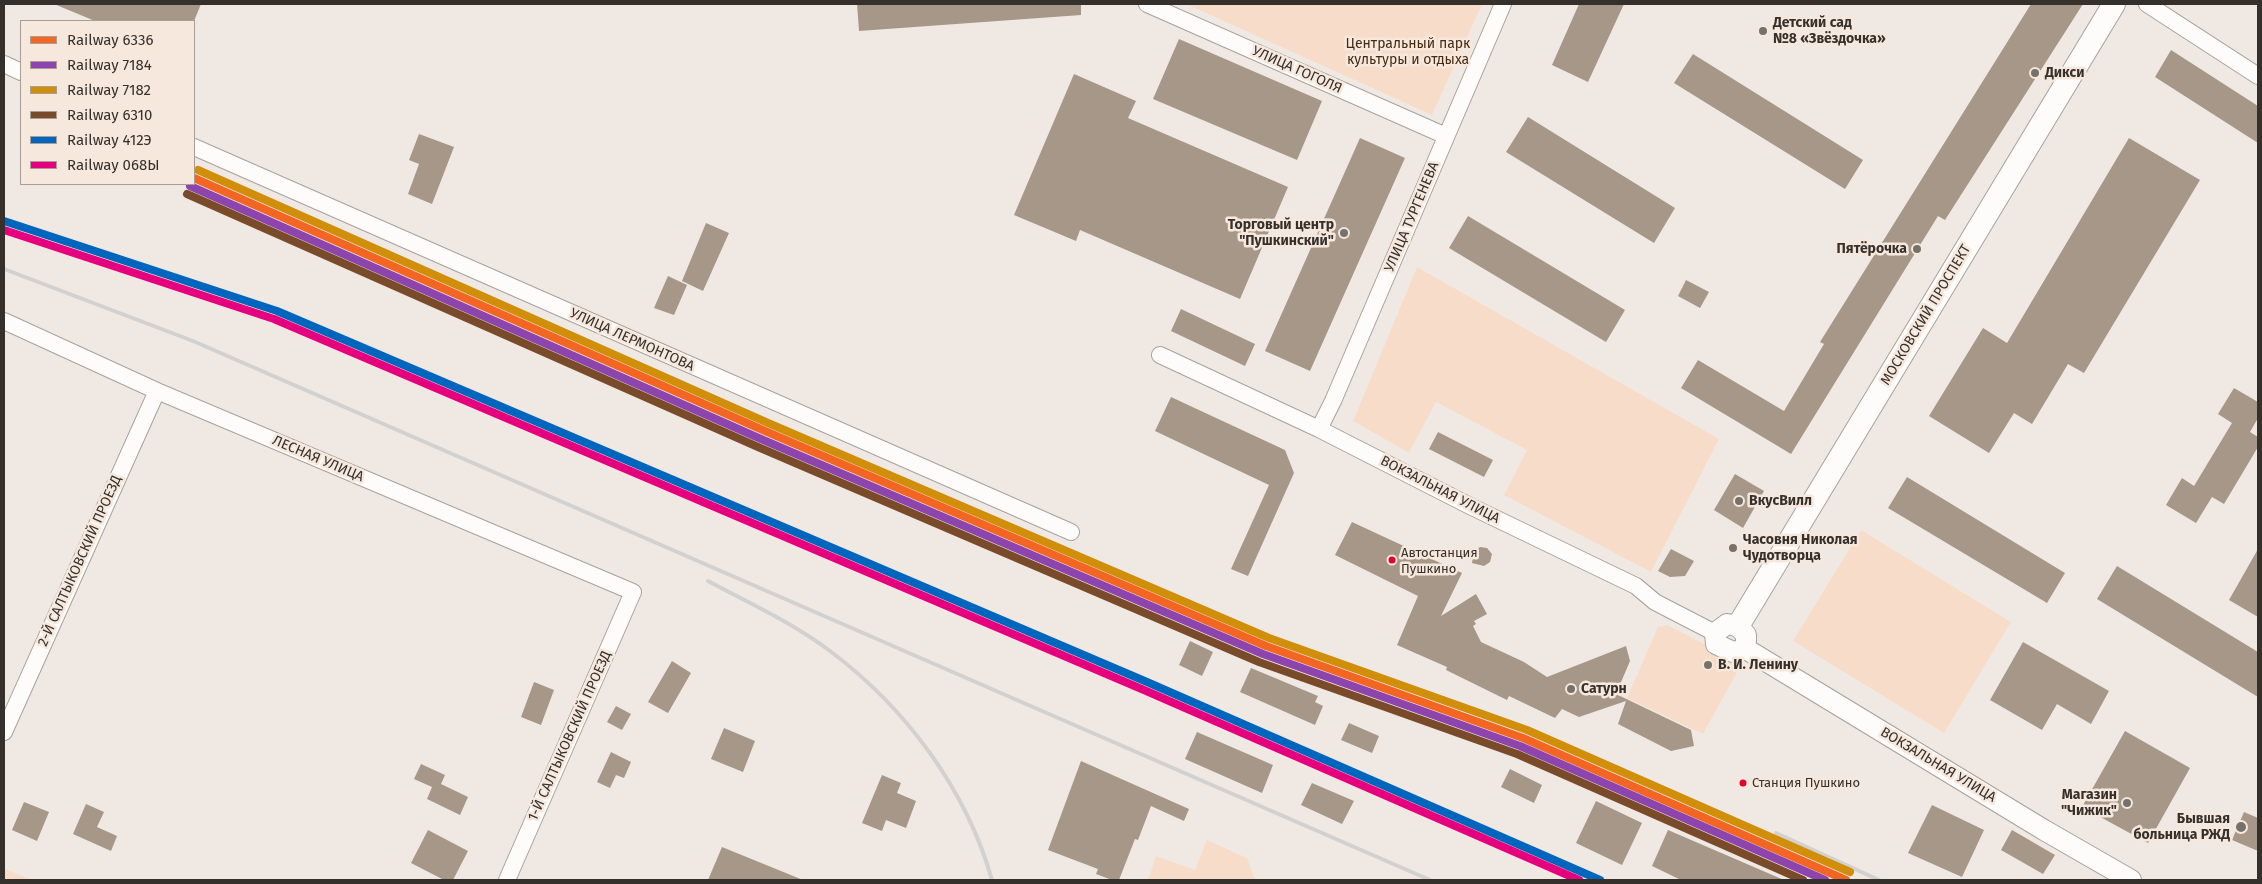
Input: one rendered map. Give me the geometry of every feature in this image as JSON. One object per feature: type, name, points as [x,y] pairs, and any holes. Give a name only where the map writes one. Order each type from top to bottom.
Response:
[{"type":"main road","name":"МОСКОВСКИЙ ПРОСПЕКТ","points":[[1738,626],[2114,4]]},
{"type":"street","name":"УЛИЦА ГОГОЛЯ","points":[[1148,4],[1446,136]]},
{"type":"street","name":"УЛИЦА ТУРГЕНЕВА","points":[[1319,429],[1503,4]]},
{"type":"street","points":[[2148,4],[2258,76]]},
{"type":"street","points":[[4,64],[20,72]]},
{"type":"street","name":"УЛИЦА ЛЕРМОНТОВА","points":[[195,147],[1071,532]]},
{"type":"street","name":"ЛЕСНАЯ УЛИЦА","points":[[4,321],[157,391],[634,592]]},
{"type":"street","name":"ВОКЗАЛЬНАЯ УЛИЦА","points":[[1160,355],[1319,429],[1472,507],[1636,586],[1655,602],[1715,633],[1716,644],[1733,652],[1746,649],[2044,830],[2132,880]]},
{"type":"street","name":"2-Й САЛТЫКОВСКИЙ ПРОЕЗД","points":[[4,732],[157,391]]},
{"type":"street","name":"1-Й САЛТЫКОВСКИЙ ПРОЕЗД","points":[[507,880],[634,592]]},
{"type":"street","points":[[1715,633],[1727,624],[1738,626],[1746,635],[1746,649]]},
{"type":"green space","name":"Центральный парк культуры и отдыха","points":[[1186,4],[1482,4],[1432,115]]},
{"type":"green space","points":[[1417,267],[1719,439],[1651,572],[1504,495],[1527,450],[1436,402],[1409,453],[1353,421]]},
{"type":"green space","points":[[1861,530],[2011,622],[1944,733],[1793,641]]},
{"type":"green space","points":[[1667,625],[1742,663],[1703,734],[1627,698],[1658,627]]},
{"type":"green space","points":[[1207,840],[1247,858],[1255,880],[1148,880],[1156,856],[1195,870]]},
{"type":"green space","points":[[4,868],[31,880],[4,880]]},
{"type":"building","points":[[54,4],[201,4],[194,20],[93,20]]},
{"type":"building","points":[[857,4],[1081,4],[1081,15],[859,31]]},
{"type":"building","points":[[1579,4],[1624,4],[1588,82],[1552,65]]},
{"type":"building","points":[[2031,4],[2083,4],[1945,220],[1938,216],[1791,454],[1681,388],[1698,360],[1784,411],[1824,344],[1820,342]]},
{"type":"building","points":[[1179,39],[1322,101],[1297,160],[1153,99]]},
{"type":"building","points":[[2171,50],[2258,106],[2258,143],[2155,77]]},
{"type":"building","points":[[1693,54],[1863,160],[1845,189],[1674,83]]},
{"type":"building","points":[[1074,74],[1136,101],[1128,118],[1288,187],[1240,299],[1080,230],[1076,241],[1014,215]]},
{"type":"building","points":[[1528,117],[1675,208],[1654,243],[1506,152]]},
{"type":"building","points":[[419,134],[454,147],[432,204],[408,194],[419,164],[409,160]]},
{"type":"building","name":"Торговый центр \"Пушкинский\"","points":[[1360,138],[1405,158],[1310,371],[1265,351]]},
{"type":"building","points":[[2129,138],[2200,180],[2084,373],[2068,364],[2032,424],[2014,413],[1989,453],[1929,416],[1983,328],[2007,343]]},
{"type":"building","points":[[1468,216],[1625,310],[1606,342],[1449,248]]},
{"type":"building","points":[[706,223],[729,233],[703,291],[682,281]]},
{"type":"building","points":[[668,276],[687,285],[674,315],[654,308]]},
{"type":"building","points":[[1686,280],[1709,292],[1700,308],[1678,296]]},
{"type":"building","points":[[1181,309],[1255,344],[1245,366],[1171,331]]},
{"type":"building","points":[[2234,388],[2258,402],[2258,418],[2250,432],[2258,437],[2258,447],[2224,504],[2212,497],[2196,523],[2166,505],[2182,478],[2194,486],[2232,423],[2218,414]]},
{"type":"building","points":[[1171,397],[1285,450],[1294,473],[1248,576],[1231,569],[1269,485],[1155,431]]},
{"type":"building","points":[[1438,432],[1493,460],[1484,477],[1429,449]]},
{"type":"building","name":"ВкусВилл","points":[[1735,474],[1764,491],[1743,528],[1714,510]]},
{"type":"building","points":[[1907,477],[2065,573],[2047,603],[1888,508]]},
{"type":"building","points":[[1352,522],[1462,573],[1441,616],[1476,594],[1487,614],[1474,621],[1476,624],[1473,626],[1481,642],[1524,662],[1547,677],[1626,646],[1630,661],[1616,694],[1691,730],[1694,746],[1671,751],[1618,724],[1626,701],[1579,717],[1562,709],[1555,718],[1509,696],[1507,700],[1446,670],[1447,667],[1397,645],[1418,596],[1335,555]]},
{"type":"building","points":[[1480,547],[1487,548],[1492,554],[1490,562],[1484,566],[1472,563],[1474,551]]},
{"type":"building","points":[[1671,549],[1694,561],[1685,576],[1670,577],[1658,571]]},
{"type":"building","points":[[2258,549],[2258,617],[2229,600]]},
{"type":"building","points":[[2117,566],[2258,652],[2258,697],[2097,599]]},
{"type":"building","points":[[1190,641],[1213,652],[1202,676],[1179,665]]},
{"type":"building","points":[[2023,642],[2109,691],[2091,724],[2057,704],[2042,730],[1990,700]]},
{"type":"building","points":[[672,661],[691,673],[668,713],[648,702]]},
{"type":"building","points":[[1251,668],[1318,696],[1315,702],[1323,706],[1315,725],[1240,692]]},
{"type":"building","points":[[534,682],[554,690],[541,725],[521,717]]},
{"type":"building","points":[[616,706],[631,714],[622,730],[607,722]]},
{"type":"building","points":[[1349,723],[1379,736],[1372,753],[1341,740]]},
{"type":"building","points":[[724,728],[755,741],[743,772],[711,759]]},
{"type":"building","points":[[2125,731],[2190,768],[2148,843],[2082,807]]},
{"type":"building","points":[[1197,732],[1273,765],[1262,793],[1185,759]]},
{"type":"building","points":[[611,752],[631,762],[624,778],[616,775],[610,788],[597,782]]},
{"type":"building","points":[[1081,761],[1189,809],[1184,821],[1151,806],[1138,840],[1135,839],[1119,880],[1112,880],[1096,874],[1098,869],[1048,850]]},
{"type":"building","points":[[421,764],[445,775],[441,784],[468,797],[460,815],[427,799],[432,787],[414,779]]},
{"type":"building","points":[[1510,769],[1542,785],[1534,803],[1501,787]]},
{"type":"building","points":[[882,775],[901,783],[897,793],[916,801],[906,828],[886,820],[882,831],[862,823]]},
{"type":"building","points":[[1312,783],[1354,801],[1342,824],[1301,805]]},
{"type":"building","points":[[1596,801],[1642,823],[1622,865],[1576,843]]},
{"type":"building","points":[[24,802],[49,812],[37,841],[12,830]]},
{"type":"building","points":[[86,804],[104,812],[97,827],[117,836],[111,851],[73,834]]},
{"type":"building","points":[[1932,805],[1984,830],[1962,877],[1908,853]]},
{"type":"building","points":[[2244,812],[2258,818],[2258,851],[2232,840]]},
{"type":"building","points":[[428,830],[468,851],[453,880],[444,880],[411,863]]},
{"type":"building","points":[[1668,830],[1784,880],[1681,880],[1652,866]]},
{"type":"building","points":[[2012,830],[2055,855],[2043,874],[2001,850]]},
{"type":"building","points":[[722,847],[803,880],[708,880]]},
{"type":"railway","points":[[4,269],[193,341],[1430,880]]},
{"type":"railway","points":[[708,581],[801,631],[858,673],[884,698],[930,753],[949,783],[981,846],[992,880]]},
{"type":"railway","points":[[1776,833],[1879,880]]},
{"type":"rail line","name":"7182","points":[[198,170],[768,423],[1269,638],[1527,730],[1850,872]]},
{"type":"rail line","name":"6336","points":[[195,178],[765,431],[1266,646],[1523,738],[1846,880]]},
{"type":"rail line","name":"7184","points":[[190,186],[761,439],[1263,654],[1520,746],[1825,880]]},
{"type":"rail line","name":"6310","points":[[187,194],[758,447],[1259,662],[1517,754],[1803,880]]},
{"type":"rail line","name":"412Э","points":[[4,221],[277,311],[1147,682],[1600,880]]},
{"type":"rail line","name":"068Ы","points":[[4,230],[274,319],[1144,690],[1579,880]]},
{"type":"place","name":"Детский сад №8 «Звёздочка»","points":[[1763,31]]},
{"type":"place","name":"Дикси","points":[[2035,73]]},
{"type":"place","name":"Торговый центр \"Пушкинский\"","points":[[1344,233]]},
{"type":"place","name":"Пятёрочка","points":[[1917,249]]},
{"type":"place","name":"ВкусВилл","points":[[1739,501]]},
{"type":"place","name":"Часовня Николая Чудотворца","points":[[1733,548]]},
{"type":"place","name":"Автостанция Пушкино","points":[[1392,560]]},
{"type":"place","name":"В. И. Ленину","points":[[1708,665]]},
{"type":"place","name":"Сатурн","points":[[1571,689]]},
{"type":"place","name":"Станция Пушкино","points":[[1743,783]]},
{"type":"place","name":"Магазин \"Чижик\"","points":[[2127,803]]},
{"type":"place","name":"Бывшая больница РЖД","points":[[2241,827]]}]
